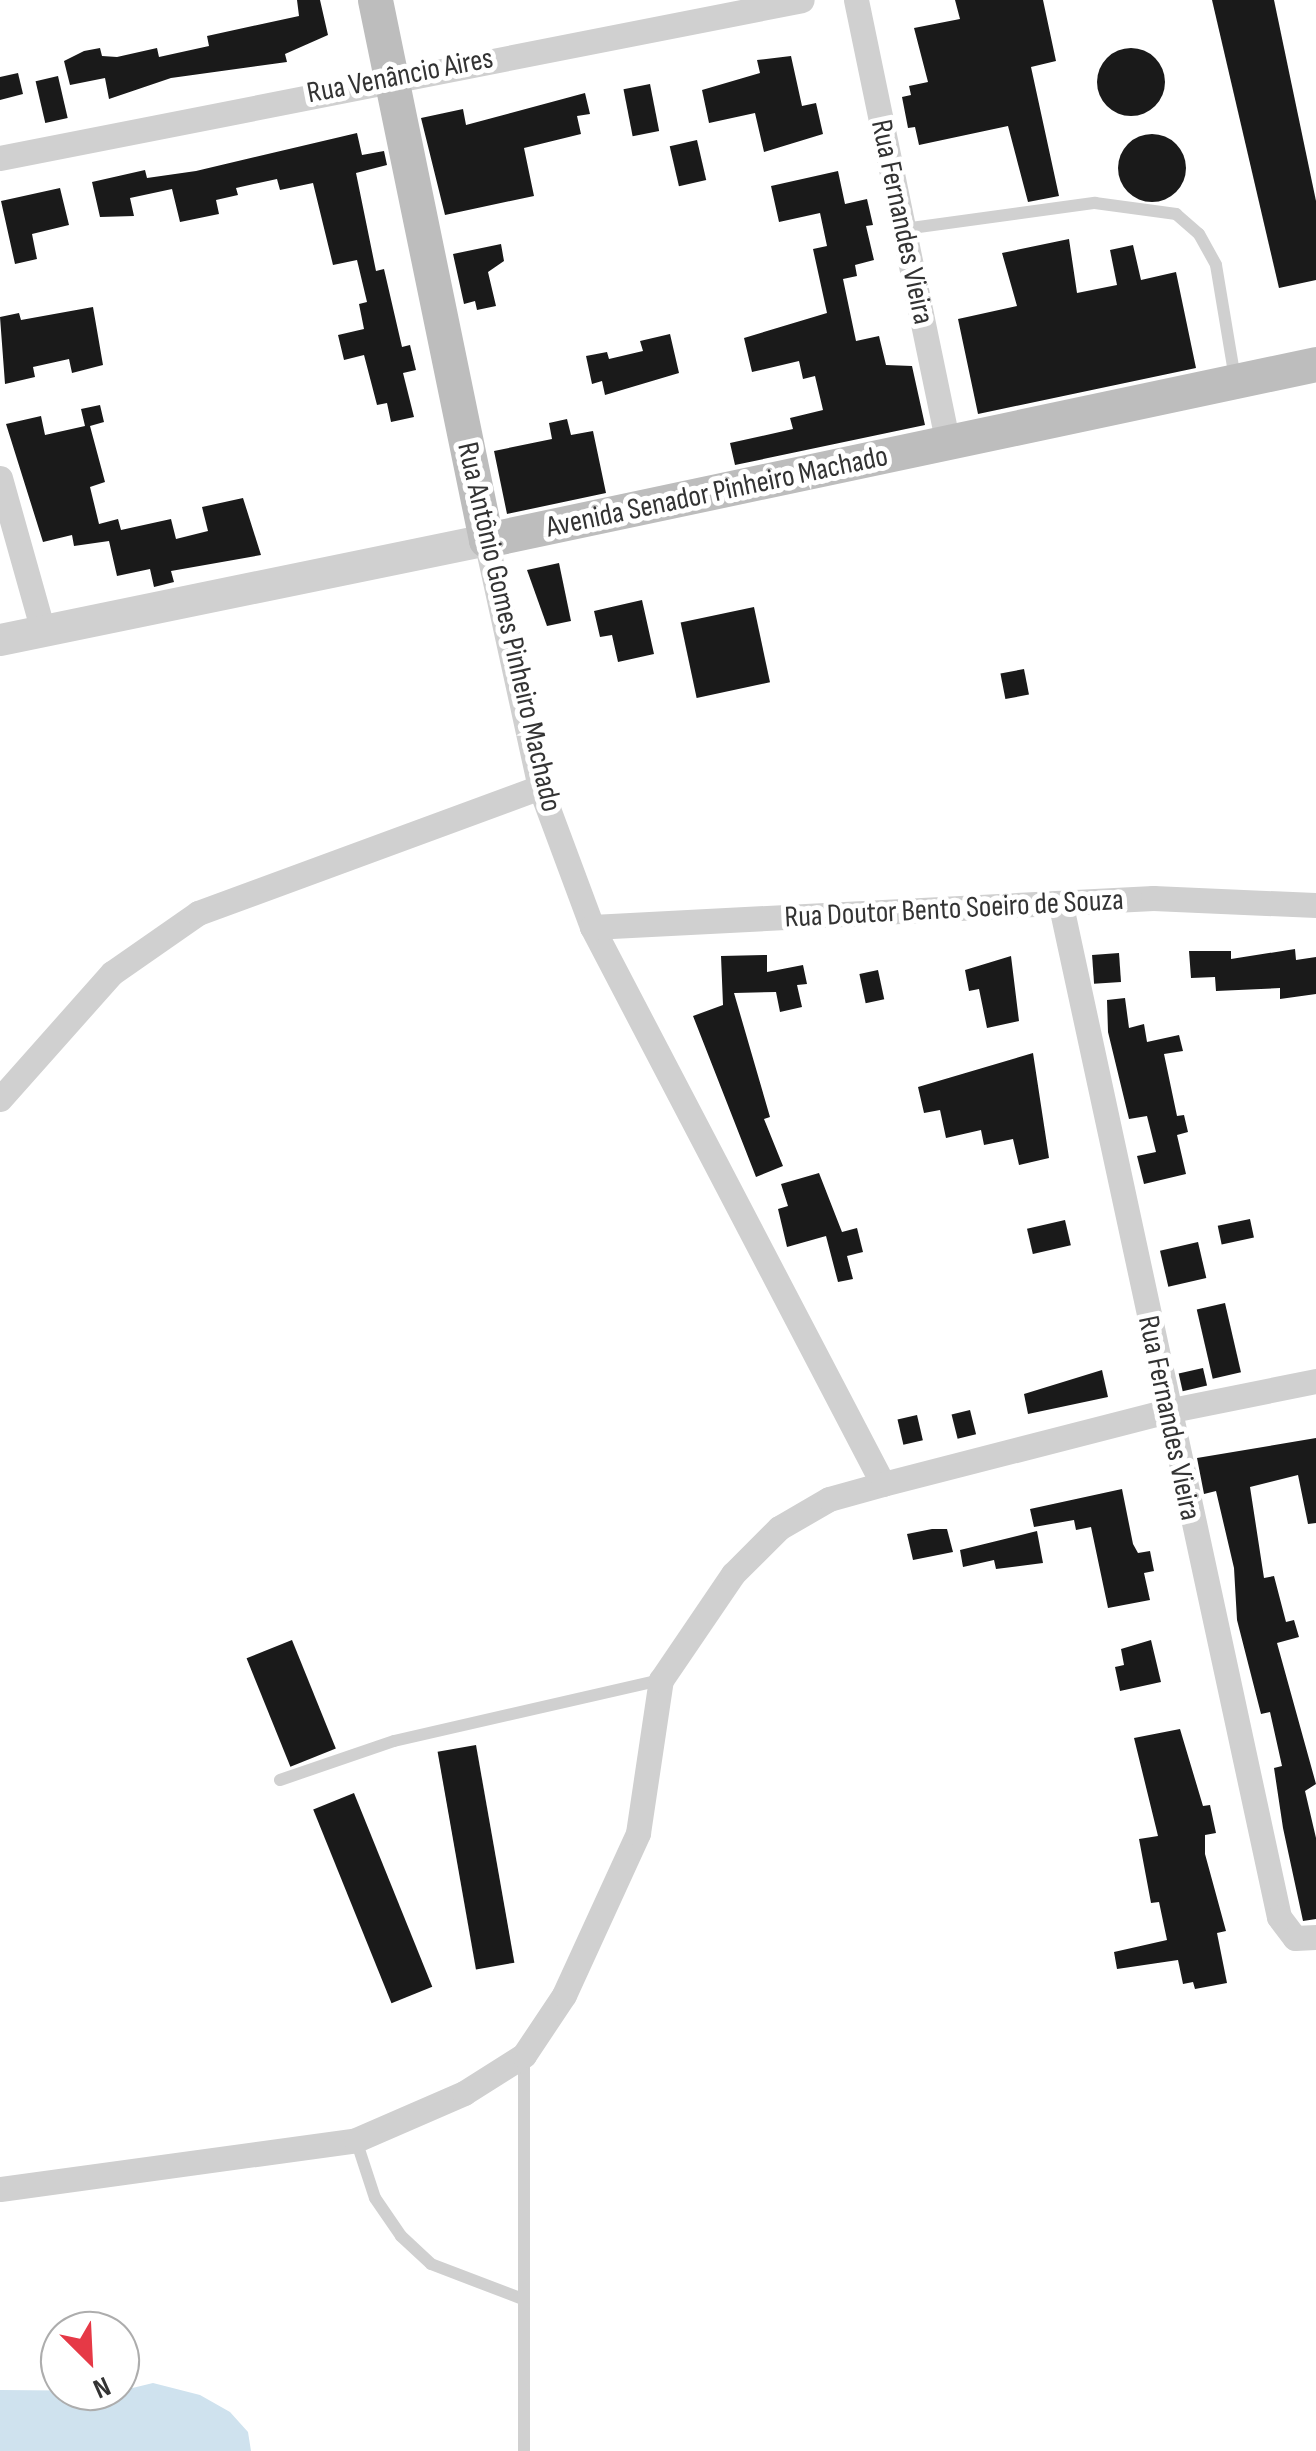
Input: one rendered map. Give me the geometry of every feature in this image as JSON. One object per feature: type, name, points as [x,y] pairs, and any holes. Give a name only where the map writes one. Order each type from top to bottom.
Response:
[{"type":"main road","name":"Rua Antônio Gomes Pinheiro Machado","points":[[375,0],[486,540]]},
{"type":"main road","name":"Avenida Senador Pinheiro Machado","points":[[486,540],[1316,364]]},
{"type":"street","name":"Rua Venâncio Aires","points":[[0,158],[390,76],[802,0]]},
{"type":"street","name":"Rua Fernandes Vieira","points":[[856,0],[948,444]]},
{"type":"street","points":[[0,478],[43,631]]},
{"type":"street","name":"Avenida Senador Pinheiro Machado","points":[[0,640],[486,540]]},
{"type":"street","name":"Rua Antônio Gomes Pinheiro Machado","points":[[486,540],[540,788],[592,927],[884,1484]]},
{"type":"street","points":[[0,1099],[112,974],[198,913],[540,788]]},
{"type":"street","name":"Rua Doutor Bento Soeiro de Souza","points":[[592,927],[1061,906],[1153,898],[1316,905]]},
{"type":"street","name":"Rua Fernandes Vieira","points":[[1061,906],[1166,1411],[1284,1928],[1295,1938],[1316,1937]]},
{"type":"street","points":[[0,2189],[356,2140],[464,2093],[524,2054],[564,1995],[638,1833],[661,1680],[733,1574],[779,1528],[828,1499],[1166,1411],[1316,1381]]},
{"type":"lane","points":[[904,228],[1095,203],[1176,214],[1199,234],[1216,265],[1235,382]]},
{"type":"lane","points":[[280,1780],[394,1742],[661,1680]]},
{"type":"lane","points":[[524,2054],[520,2298],[524,2451]]},
{"type":"lane","points":[[356,2140],[375,2198],[401,2236],[432,2264],[520,2298]]},
{"type":"water","points":[[153,2383],[200,2395],[230,2412],[248,2432],[251,2451],[0,2451],[0,2390],[40,2390],[40,2411],[140,2411],[140,2386]]},
{"type":"building","points":[[297,0],[320,0],[328,35],[285,54],[287,62],[171,78],[109,99],[105,78],[70,85],[64,61],[84,51],[100,48],[102,56],[117,57],[157,48],[159,57],[209,46],[207,36],[299,16]]},
{"type":"building","points":[[955,0],[1043,0],[1056,61],[1031,67],[1059,196],[1028,202],[1008,126],[919,145],[915,127],[908,128],[902,97],[911,95],[909,86],[928,82],[914,28],[960,19]]},
{"type":"building","points":[[1212,0],[1274,0],[1316,201],[1316,280],[1279,288]]},
{"type":"building","points":[[1131,48],[1155,58],[1165,82],[1155,106],[1131,116],[1107,106],[1097,82],[1107,58]]},
{"type":"building","points":[[791,56],[802,106],[816,103],[823,134],[764,152],[755,113],[709,123],[702,90],[760,73],[757,60]]},
{"type":"building","points":[[18,73],[23,94],[0,100],[0,77]]},
{"type":"building","points":[[58,76],[68,118],[45,123],[36,81]]},
{"type":"building","points":[[650,84],[659,131],[633,136],[623,89]]},
{"type":"building","points":[[585,93],[590,114],[577,116],[581,134],[524,148],[534,196],[445,215],[421,118],[463,109],[466,125]]},
{"type":"building","points":[[357,133],[362,155],[384,151],[387,165],[356,173],[376,271],[384,269],[402,347],[410,345],[416,370],[403,373],[414,417],[391,422],[387,403],[377,405],[364,355],[344,360],[338,335],[364,329],[359,304],[367,302],[357,260],[333,265],[313,183],[280,190],[277,179],[236,188],[238,195],[216,200],[219,214],[180,222],[172,189],[130,198],[134,216],[100,217],[92,182],[145,170],[147,178],[196,171]]},
{"type":"building","points":[[1152,134],[1176,144],[1186,168],[1176,192],[1152,202],[1128,192],[1118,168],[1128,144]]},
{"type":"building","points":[[697,140],[706,180],[679,186],[670,146]]},
{"type":"building","points":[[838,171],[845,204],[867,199],[873,225],[866,226],[874,260],[855,265],[857,276],[843,279],[856,341],[879,336],[886,365],[912,366],[925,425],[735,465],[730,443],[793,429],[790,418],[823,410],[815,376],[803,379],[799,361],[752,372],[744,338],[827,313],[813,249],[827,246],[820,213],[779,222],[771,186]]},
{"type":"building","points":[[60,188],[69,225],[32,234],[37,259],[15,264],[1,201]]},
{"type":"building","points":[[1069,239],[1077,293],[1117,285],[1110,250],[1133,245],[1141,280],[1176,272],[1196,368],[978,414],[958,319],[1017,306],[1002,253]]},
{"type":"building","points":[[501,244],[504,261],[488,272],[496,306],[477,310],[475,301],[464,304],[453,254]]},
{"type":"building","points":[[93,307],[103,365],[72,373],[69,359],[33,367],[35,377],[5,384],[0,317],[19,313],[21,320]]},
{"type":"building","points":[[670,334],[679,373],[605,395],[602,381],[592,384],[586,356],[607,352],[609,359],[643,351],[640,341]]},
{"type":"building","points":[[100,405],[104,422],[90,426],[105,482],[90,487],[99,524],[118,519],[121,530],[171,519],[176,539],[208,531],[202,507],[243,498],[261,555],[171,571],[174,582],[154,587],[150,569],[117,576],[109,541],[74,546],[72,535],[43,542],[6,424],[41,416],[45,435],[85,426],[81,409]]},
{"type":"building","points":[[567,419],[571,435],[593,431],[606,493],[507,514],[494,451],[552,439],[549,423]]},
{"type":"building","points":[[559,563],[571,621],[547,626],[527,570]]},
{"type":"building","points":[[642,600],[654,654],[618,662],[612,635],[600,637],[594,611]]},
{"type":"building","points":[[754,607],[770,682],[697,698],[681,623]]},
{"type":"building","points":[[1024,669],[1029,695],[1005,699],[1000,674]]},
{"type":"building","points":[[1295,949],[1296,960],[1316,957],[1316,994],[1280,999],[1280,988],[1216,991],[1215,977],[1191,978],[1189,951],[1231,951],[1231,959]]},
{"type":"building","points":[[1119,953],[1121,982],[1094,984],[1092,955]]},
{"type":"building","points":[[767,955],[767,972],[803,965],[807,984],[797,985],[802,1007],[780,1012],[776,992],[734,993],[770,1117],[764,1119],[783,1166],[756,1177],[693,1016],[723,1005],[721,956]]},
{"type":"building","points":[[1011,956],[1019,1021],[987,1028],[979,989],[969,991],[965,970]]},
{"type":"building","points":[[878,970],[884,999],[866,1003],[859,974]]},
{"type":"building","points":[[1125,998],[1129,1028],[1144,1024],[1147,1042],[1179,1035],[1183,1051],[1164,1054],[1177,1116],[1184,1115],[1188,1132],[1177,1135],[1186,1174],[1144,1184],[1137,1156],[1156,1152],[1147,1116],[1129,1119],[1108,1032],[1107,1000]]},
{"type":"building","points":[[1033,1053],[1049,1158],[1019,1165],[1013,1139],[984,1145],[981,1130],[946,1138],[940,1110],[924,1113],[918,1087]]},
{"type":"building","points":[[819,1173],[842,1232],[857,1228],[863,1252],[847,1256],[853,1279],[838,1282],[826,1236],[787,1247],[778,1209],[788,1206],[781,1184]]},
{"type":"building","points":[[1250,1219],[1254,1238],[1222,1244],[1218,1226]]},
{"type":"building","points":[[1065,1220],[1071,1245],[1033,1254],[1027,1229]]},
{"type":"building","points":[[1198,1242],[1206,1278],[1168,1287],[1160,1251]]},
{"type":"building","points":[[1225,1303],[1241,1372],[1213,1379],[1197,1310]]},
{"type":"building","points":[[1203,1368],[1207,1386],[1183,1391],[1179,1374]]},
{"type":"building","points":[[1102,1370],[1108,1397],[1028,1414],[1024,1394]]},
{"type":"building","points":[[970,1410],[976,1434],[958,1439],[952,1415]]},
{"type":"building","points":[[917,1415],[923,1440],[903,1445],[898,1419]]},
{"type":"building","points":[[1316,1438],[1316,1523],[1308,1524],[1298,1475],[1250,1487],[1264,1578],[1274,1576],[1286,1622],[1294,1620],[1299,1637],[1277,1643],[1316,1784],[1305,1791],[1316,1838],[1316,1919],[1303,1921],[1283,1828],[1274,1768],[1282,1766],[1270,1712],[1261,1714],[1237,1620],[1234,1568],[1216,1491],[1204,1494],[1197,1458]]},
{"type":"building","points":[[1122,1489],[1133,1544],[1138,1553],[1150,1551],[1154,1571],[1144,1573],[1150,1600],[1108,1608],[1091,1527],[1076,1530],[1074,1520],[1034,1527],[1030,1509]]},
{"type":"building","points":[[947,1529],[953,1552],[913,1560],[907,1534]]},
{"type":"building","points":[[1037,1531],[1043,1563],[996,1569],[994,1560],[963,1567],[960,1550]]},
{"type":"building","points":[[292,1640],[336,1748],[290,1767],[247,1658]]},
{"type":"building","points":[[1151,1640],[1161,1682],[1120,1691],[1115,1667],[1124,1665],[1121,1649]]},
{"type":"building","points":[[1180,1729],[1203,1806],[1210,1805],[1216,1833],[1205,1835],[1205,1854],[1226,1931],[1217,1933],[1227,1983],[1195,1989],[1193,1982],[1183,1984],[1178,1960],[1117,1969],[1114,1952],[1167,1940],[1159,1902],[1151,1903],[1139,1839],[1158,1836],[1134,1738]]},
{"type":"building","points":[[476,1745],[514,1963],[476,1969],[438,1752]]},
{"type":"building","points":[[354,1793],[432,1987],[391,2003],[313,1809]]}]
